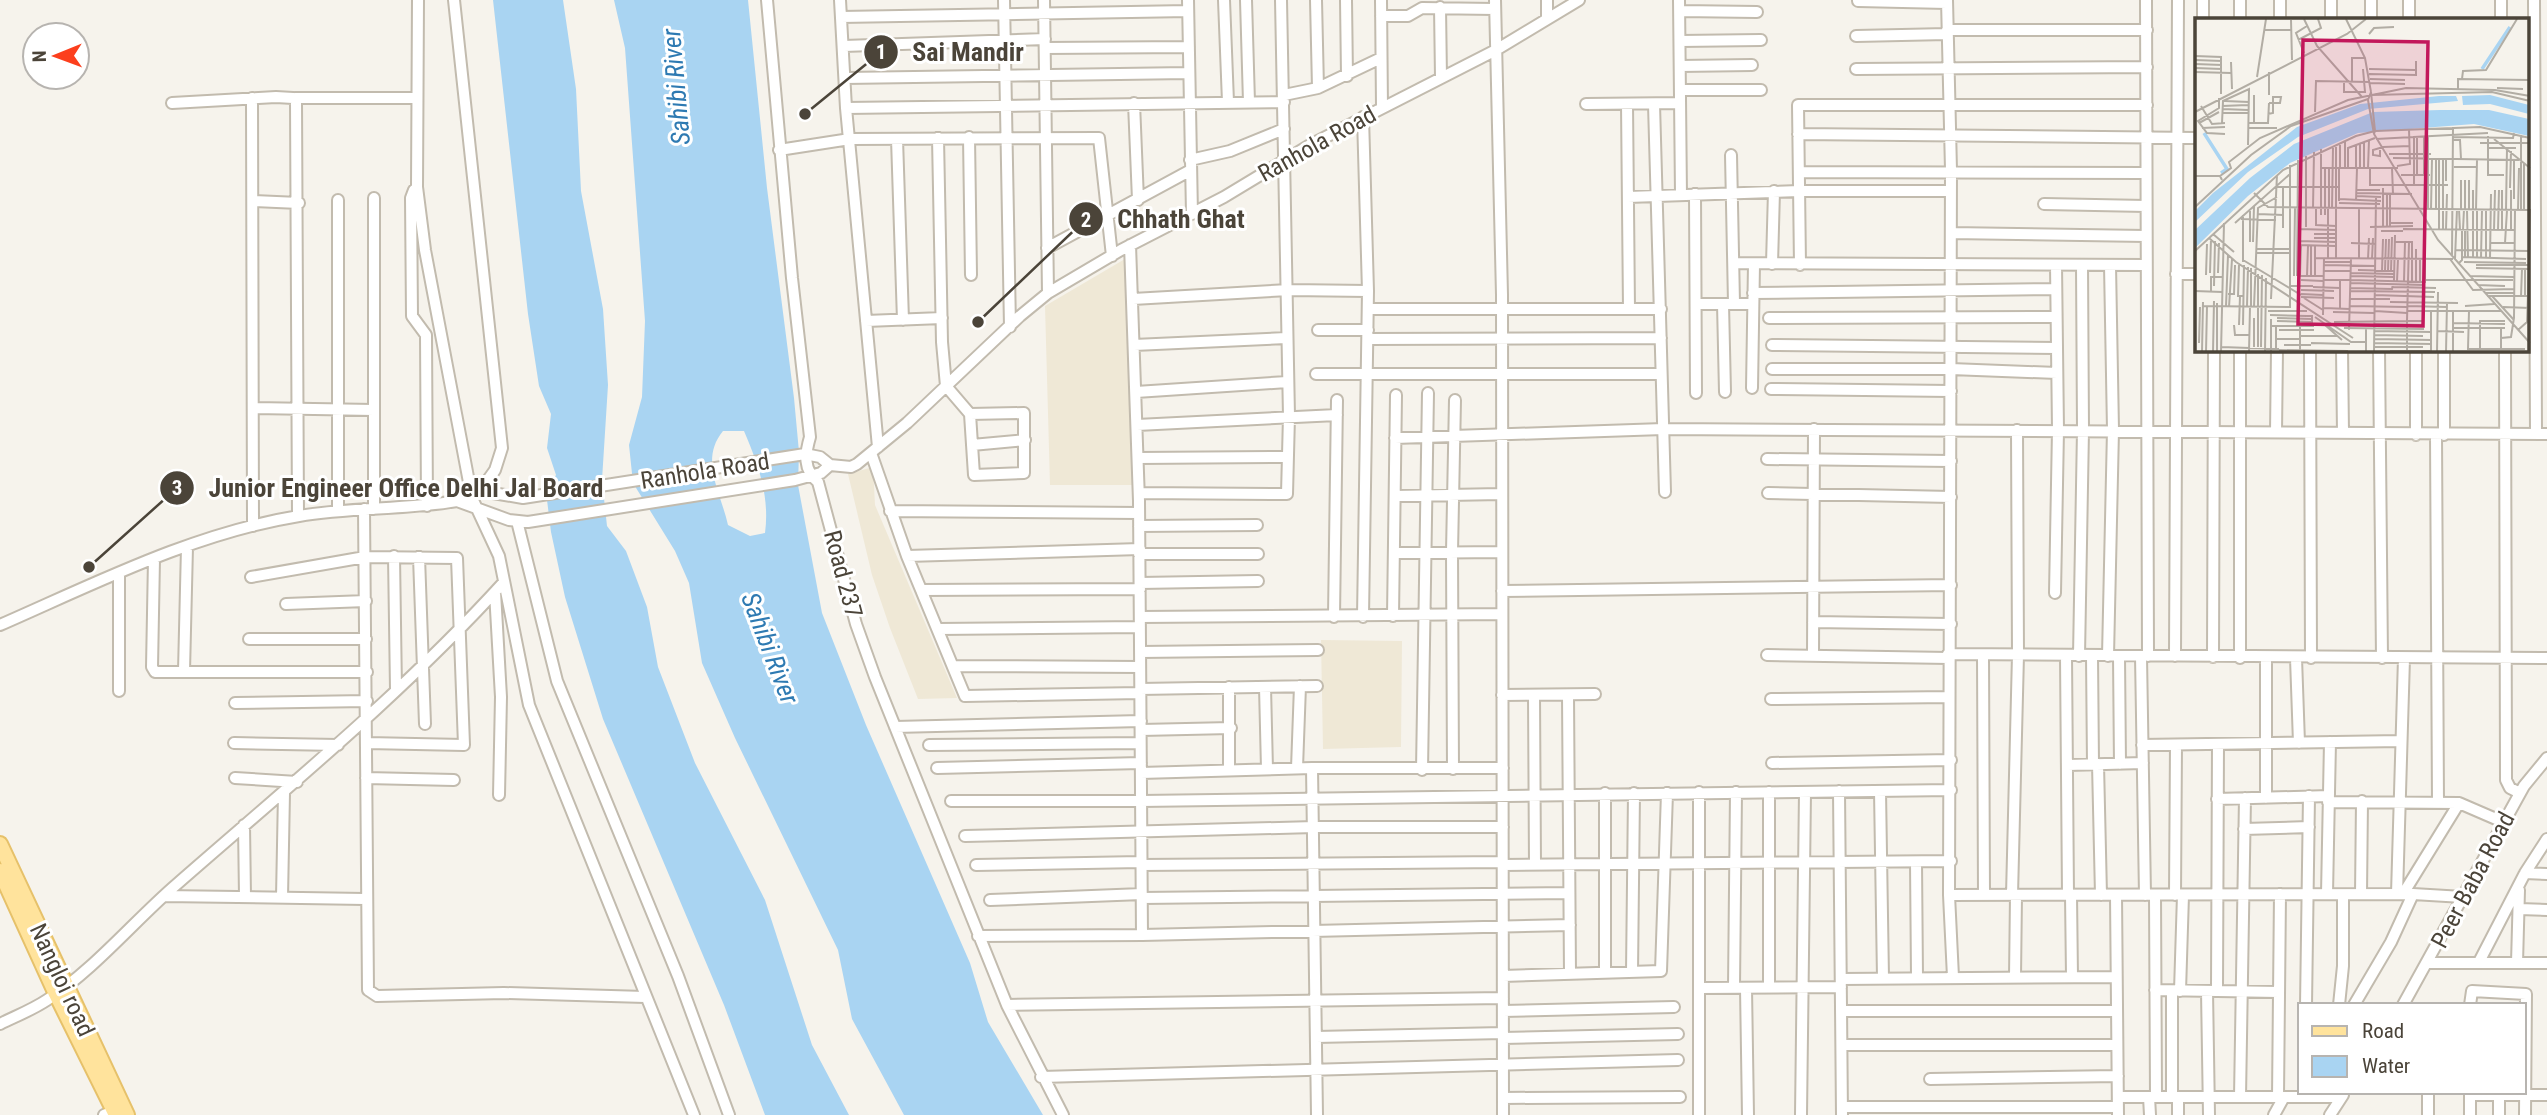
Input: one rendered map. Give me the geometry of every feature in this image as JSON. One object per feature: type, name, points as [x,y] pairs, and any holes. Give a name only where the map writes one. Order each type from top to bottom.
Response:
[{"type":"main road","name":"Nangloi road","points":[[0,844],[61,990]]},
{"type":"main road","points":[[0,871],[61,990],[115,1114]]},
{"type":"street","points":[[418,0],[416,187],[425,250],[475,490],[474,506],[495,545],[529,705],[694,1115]]},
{"type":"street","points":[[0,625],[154,559],[253,526],[338,511],[427,506],[457,501],[475,490],[495,470],[502,452],[454,0]]},
{"type":"street","name":"Road 237","points":[[767,0],[779,150],[810,437],[805,454],[810,475],[818,482],[856,624],[895,727],[1007,1005],[1041,1077],[1063,1115]]},
{"type":"street","points":[[840,0],[846,108],[866,321],[874,450],[890,511],[965,696],[1317,686]]},
{"type":"street","points":[[1004,0],[1010,327]]},
{"type":"street","points":[[1044,0],[1048,293]]},
{"type":"street","points":[[1224,0],[1228,102]]},
{"type":"street","points":[[1246,0],[1250,102]]},
{"type":"street","points":[[1139,493],[1287,494],[1289,416],[1281,0]]},
{"type":"street","points":[[1316,0],[1318,88]]},
{"type":"street","points":[[1346,0],[1346,76]]},
{"type":"street","points":[[1381,0],[1382,107]]},
{"type":"street","points":[[1547,0],[1547,19]]},
{"type":"street","name":"Ranhola Road","points":[[475,490],[523,498],[805,454],[820,457],[830,465],[851,467],[874,450],[1048,293],[1363,117],[1496,50],[1579,0]]},
{"type":"street","points":[[2146,0],[2148,429],[2143,763],[2155,990],[2153,1097],[2150,1115]]},
{"type":"street","points":[[2175,656],[2178,0]]},
{"type":"street","points":[[2203,0],[2203,18]]},
{"type":"street","points":[[2240,0],[2240,18]]},
{"type":"street","points":[[2280,0],[2280,18]]},
{"type":"street","points":[[2331,0],[2331,18]]},
{"type":"street","points":[[2371,0],[2371,18]]},
{"type":"street","points":[[2409,0],[2409,18]]},
{"type":"street","points":[[2501,0],[2501,18]]},
{"type":"street","points":[[1395,438],[1663,429],[2148,429],[2416,435],[2541,434],[2534,0]]},
{"type":"street","points":[[1858,1],[1947,2],[1948,135],[1951,170],[1949,895],[1953,977]]},
{"type":"street","points":[[1381,16],[1402,17],[1422,8],[1495,4],[1502,309],[1503,1115]]},
{"type":"street","points":[[1681,195],[1679,5],[1757,12]]},
{"type":"street","points":[[841,17],[1044,13],[1188,6],[1192,214]]},
{"type":"street","points":[[1440,7],[1441,78]]},
{"type":"street","points":[[1856,37],[1947,32],[2147,30]]},
{"type":"street","points":[[1680,41],[1761,40]]},
{"type":"street","points":[[844,46],[1005,42],[1189,47]]},
{"type":"street","points":[[846,108],[1250,102],[1284,98],[1318,88],[1381,58]]},
{"type":"street","points":[[1680,66],[1752,65]]},
{"type":"street","points":[[1856,69],[2147,67]]},
{"type":"street","points":[[845,78],[1188,73]]},
{"type":"street","points":[[1680,90],[1761,90]]},
{"type":"street","points":[[172,103],[252,99],[418,98]]},
{"type":"street","points":[[252,99],[253,526]]},
{"type":"street","points":[[295,99],[299,203],[298,516]]},
{"type":"street","points":[[1133,103],[1138,200]]},
{"type":"street","points":[[1586,104],[1680,103]]},
{"type":"street","points":[[1627,104],[1629,309]]},
{"type":"street","points":[[1654,104],[1665,492]]},
{"type":"street","points":[[1800,265],[1798,105],[2147,105]]},
{"type":"street","points":[[1363,117],[1368,291],[1363,617]]},
{"type":"street","points":[[1047,248],[1138,200],[1191,165],[1284,129]]},
{"type":"street","points":[[1798,134],[2195,138]]},
{"type":"street","points":[[779,150],[850,139],[1045,136],[1099,138],[1112,256]]},
{"type":"street","points":[[969,137],[971,275]]},
{"type":"street","points":[[937,138],[946,386],[970,414],[974,475],[1021,474],[1026,471],[1025,415],[1021,411],[970,414]]},
{"type":"street","points":[[897,139],[903,320]]},
{"type":"street","points":[[1725,392],[1728,304],[1734,263],[1731,155]]},
{"type":"street","points":[[1799,172],[1951,170],[2146,173]]},
{"type":"street","points":[[416,187],[411,198],[412,316],[426,335],[427,506]]},
{"type":"street","points":[[1628,197],[1774,191],[1951,191]]},
{"type":"street","points":[[1773,264],[1774,191]]},
{"type":"street","points":[[1695,194],[1696,393]]},
{"type":"street","points":[[374,198],[374,410],[365,557],[368,743],[366,984],[374,995],[504,993],[645,997]]},
{"type":"street","points":[[338,200],[338,511]]},
{"type":"street","points":[[253,201],[299,203]]},
{"type":"street","points":[[2044,204],[2146,206]]},
{"type":"street","points":[[1951,233],[2146,236]]},
{"type":"street","points":[[1130,245],[1139,493],[1142,936]]},
{"type":"street","points":[[1734,263],[2146,265]]},
{"type":"street","points":[[1752,388],[1754,264]]},
{"type":"street","points":[[2055,593],[2058,430],[2056,265]]},
{"type":"street","points":[[2079,656],[2084,430],[2082,265]]},
{"type":"street","points":[[2110,265],[2113,656],[2120,764]]},
{"type":"street","points":[[2176,274],[2195,274]]},
{"type":"street","points":[[1697,304],[1728,304],[1753,298],[1951,288],[2056,289]]},
{"type":"street","points":[[1132,299],[1287,290],[1368,291]]},
{"type":"street","points":[[1368,309],[1661,309]]},
{"type":"street","points":[[1769,318],[2056,317]]},
{"type":"street","points":[[866,321],[942,318]]},
{"type":"street","points":[[1318,330],[1502,339],[1661,338]]},
{"type":"street","points":[[1134,345],[1286,338]]},
{"type":"street","points":[[1772,345],[2057,348]]},
{"type":"street","points":[[2213,657],[2214,352]]},
{"type":"street","points":[[2240,352],[2240,658]]},
{"type":"street","points":[[2277,352],[2277,432]]},
{"type":"street","points":[[2310,352],[2311,658]]},
{"type":"street","points":[[2342,352],[2343,433]]},
{"type":"street","points":[[2379,352],[2382,658]]},
{"type":"street","points":[[2416,352],[2416,435]]},
{"type":"street","points":[[2438,803],[2440,435],[2444,352]]},
{"type":"street","points":[[2505,352],[2506,780],[2510,788],[2520,793]]},
{"type":"street","points":[[1772,369],[1951,369],[2057,373]]},
{"type":"street","points":[[1316,374],[1661,374]]},
{"type":"street","points":[[1136,392],[1287,382]]},
{"type":"street","points":[[1770,390],[1951,391]]},
{"type":"street","points":[[1422,770],[1428,393]]},
{"type":"street","points":[[1393,616],[1396,395]]},
{"type":"street","points":[[1334,617],[1337,400]]},
{"type":"street","points":[[1453,769],[1452,494],[1455,400]]},
{"type":"street","points":[[253,408],[374,410]]},
{"type":"street","points":[[1137,425],[1337,415]]},
{"type":"street","points":[[1813,656],[1814,429]]},
{"type":"street","points":[[2015,977],[2017,430]]},
{"type":"street","points":[[972,445],[1025,440]]},
{"type":"street","points":[[1138,458],[1288,457]]},
{"type":"street","points":[[1767,459],[1951,461]]},
{"type":"street","name":"Ranhola Road","points":[[518,521],[795,480],[821,473],[830,465]]},
{"type":"street","points":[[1768,493],[1951,497]]},
{"type":"street","points":[[1395,496],[1502,494]]},
{"type":"street","points":[[457,501],[518,521],[557,681],[682,987],[729,1115]]},
{"type":"street","points":[[890,511],[1139,513]]},
{"type":"street","points":[[1139,526],[1257,525]]},
{"type":"street","points":[[184,671],[187,548]]},
{"type":"street","points":[[907,556],[1140,552],[1258,554]]},
{"type":"street","points":[[1395,553],[1501,552]]},
{"type":"street","points":[[394,556],[396,690]]},
{"type":"street","points":[[251,577],[365,557],[458,559],[463,745],[368,743]]},
{"type":"street","points":[[419,557],[425,724]]},
{"type":"street","points":[[154,559],[152,667],[155,672],[367,672]]},
{"type":"street","points":[[119,573],[119,691]]},
{"type":"street","points":[[921,590],[1258,581]]},
{"type":"street","points":[[0,1024],[61,990],[163,896],[367,720],[461,629],[504,582]]},
{"type":"street","points":[[1502,591],[1951,585]]},
{"type":"street","points":[[495,592],[501,697],[499,795]]},
{"type":"street","points":[[286,604],[366,601]]},
{"type":"street","points":[[938,629],[1502,614]]},
{"type":"street","points":[[1813,622],[1951,624]]},
{"type":"street","points":[[249,639],[366,639]]},
{"type":"street","points":[[1140,652],[1318,650]]},
{"type":"street","points":[[1767,655],[2547,658]]},
{"type":"street","points":[[1983,655],[1984,895]]},
{"type":"street","points":[[2066,656],[2072,977]]},
{"type":"street","points":[[2092,656],[2101,895]]},
{"type":"street","points":[[2266,658],[2266,798]]},
{"type":"street","points":[[2296,658],[2299,743]]},
{"type":"street","points":[[2403,658],[2399,801],[2404,894]]},
{"type":"street","points":[[953,666],[1140,667]]},
{"type":"street","points":[[1297,768],[1300,686]]},
{"type":"street","points":[[1229,771],[1230,687]]},
{"type":"street","points":[[1265,687],[1267,769]]},
{"type":"street","points":[[1503,695],[1595,694]]},
{"type":"street","points":[[1534,695],[1535,864]]},
{"type":"street","points":[[1568,695],[1570,974]]},
{"type":"street","points":[[1771,699],[1949,696]]},
{"type":"street","points":[[235,703],[367,701]]},
{"type":"street","points":[[895,727],[1231,728]]},
{"type":"street","points":[[2143,745],[2401,741]]},
{"type":"street","points":[[2327,894],[2330,742]]},
{"type":"street","points":[[234,743],[338,746]]},
{"type":"street","points":[[929,745],[1140,743]]},
{"type":"street","points":[[2209,1115],[2217,895],[2217,744]]},
{"type":"street","points":[[2176,745],[2179,895],[2175,1097],[2178,1115]]},
{"type":"street","name":"Peer Baba Road","points":[[2404,1003],[2429,963],[2503,822],[2520,793],[2547,758]]},
{"type":"street","points":[[1772,763],[1951,760]]},
{"type":"street","points":[[2068,765],[2143,763]]},
{"type":"street","points":[[937,768],[1229,771],[1297,768],[1503,768]]},
{"type":"street","points":[[1312,768],[1317,1115]]},
{"type":"street","points":[[235,778],[297,782]]},
{"type":"street","points":[[366,778],[454,780]]},
{"type":"street","points":[[951,801],[1141,802],[1605,793],[1951,790]]},
{"type":"street","points":[[1839,791],[1842,1111],[2118,1106],[2153,1097],[2343,1095]]},
{"type":"street","points":[[1880,791],[1883,978]]},
{"type":"street","points":[[1699,792],[1699,1115]]},
{"type":"street","points":[[1734,988],[1736,792]]},
{"type":"street","points":[[1769,792],[1769,987]]},
{"type":"street","points":[[1801,1115],[1805,792]]},
{"type":"street","points":[[282,897],[284,793]]},
{"type":"street","points":[[1605,793],[1605,973]]},
{"type":"street","points":[[1632,972],[1634,793]]},
{"type":"street","points":[[1503,976],[1661,971],[1667,793]]},
{"type":"street","points":[[2306,1003],[2309,796]]},
{"type":"street","points":[[2217,799],[2309,796],[2362,801],[2459,803],[2484,811],[2503,822]]},
{"type":"street","points":[[2240,1097],[2245,798]]},
{"type":"street","points":[[2361,894],[2362,801]]},
{"type":"street","points":[[2355,1003],[2391,942],[2404,894],[2459,803]]},
{"type":"street","points":[[244,825],[245,897]]},
{"type":"street","points":[[965,836],[1314,827],[1503,827]]},
{"type":"street","points":[[2244,829],[2309,827]]},
{"type":"street","points":[[2479,962],[2525,873],[2547,839]]},
{"type":"street","points":[[976,864],[1951,861]]},
{"type":"street","points":[[1916,862],[1917,977]]},
{"type":"street","points":[[2525,873],[2547,874]]},
{"type":"street","points":[[2517,963],[2519,887]]},
{"type":"street","points":[[990,901],[1142,896],[1315,897],[1569,893]]},
{"type":"street","points":[[2274,1115],[2281,1097],[2280,894]]},
{"type":"street","points":[[1949,895],[2404,894],[2463,897]]},
{"type":"street","points":[[2116,895],[2118,1106]]},
{"type":"street","points":[[2339,1003],[2343,965],[2343,895]]},
{"type":"street","points":[[163,896],[365,899]]},
{"type":"street","points":[[2519,909],[2547,910]]},
{"type":"street","points":[[978,936],[1142,936],[1570,925]]},
{"type":"street","points":[[2429,963],[2547,963]]},
{"type":"street","points":[[1699,988],[1802,987],[1917,977],[2116,977]]},
{"type":"street","points":[[1746,988],[1748,1115]]},
{"type":"street","points":[[2155,990],[2279,992]]},
{"type":"street","points":[[2470,1003],[2472,991],[2526,994],[2526,1003]]},
{"type":"street","points":[[2498,991],[2498,1003]]},
{"type":"street","points":[[1007,1005],[1503,998]]},
{"type":"street","points":[[1503,1011],[1674,1007]]},
{"type":"street","points":[[1842,1011],[2116,1010]]},
{"type":"street","points":[[1316,1037],[1678,1034]]},
{"type":"street","points":[[1842,1045],[2117,1045]]},
{"type":"street","points":[[1041,1077],[1678,1060]]},
{"type":"street","points":[[1930,1079],[2118,1076]]},
{"type":"street","points":[[2428,1094],[2428,1115]]},
{"type":"street","points":[[2470,1115],[2470,1094],[2547,1095]]},
{"type":"street","points":[[2499,1094],[2499,1115]]},
{"type":"street","points":[[2330,1115],[2343,1095]]},
{"type":"street","points":[[2525,1095],[2525,1115]]},
{"type":"street","points":[[1503,1098],[1680,1097]]},
{"type":"shaded area","points":[[1130,256],[1136,485],[1050,485],[1045,306]]},
{"type":"shaded area","points":[[873,467],[875,505],[957,698],[918,699],[890,628],[872,575],[848,474]]},
{"type":"shaded area","points":[[1321,640],[1402,641],[1401,747],[1323,749]]},
{"type":"water","points":[[493,0],[563,0],[576,89],[581,191],[603,309],[608,385],[602,480],[607,526],[626,551],[647,607],[658,667],[695,763],[765,900],[812,1045],[849,1115],[765,1115],[724,1005],[603,719],[565,597],[551,532],[546,492],[556,475],[547,448],[551,414],[539,386],[528,314]]},
{"type":"water","name":"Sahibi River","points":[[614,0],[748,0],[767,188],[794,398],[799,452],[798,485],[822,613],[866,725],[970,963],[988,1022],[1043,1115],[904,1115],[852,1019],[838,950],[735,738],[702,663],[689,583],[675,551],[633,483],[629,445],[642,397],[645,321],[625,48]],"holes":[[[723,431],[744,431],[758,468],[766,506],[765,533],[750,536],[728,525],[712,465],[716,442]]]},
{"type":"place","name":"Sai Mandir","points":[[805,114]]},
{"type":"place","name":"Chhath Ghat","points":[[978,322]]},
{"type":"place","name":"Junior Engineer Office Delhi Jal Board","points":[[89,567]]}]
